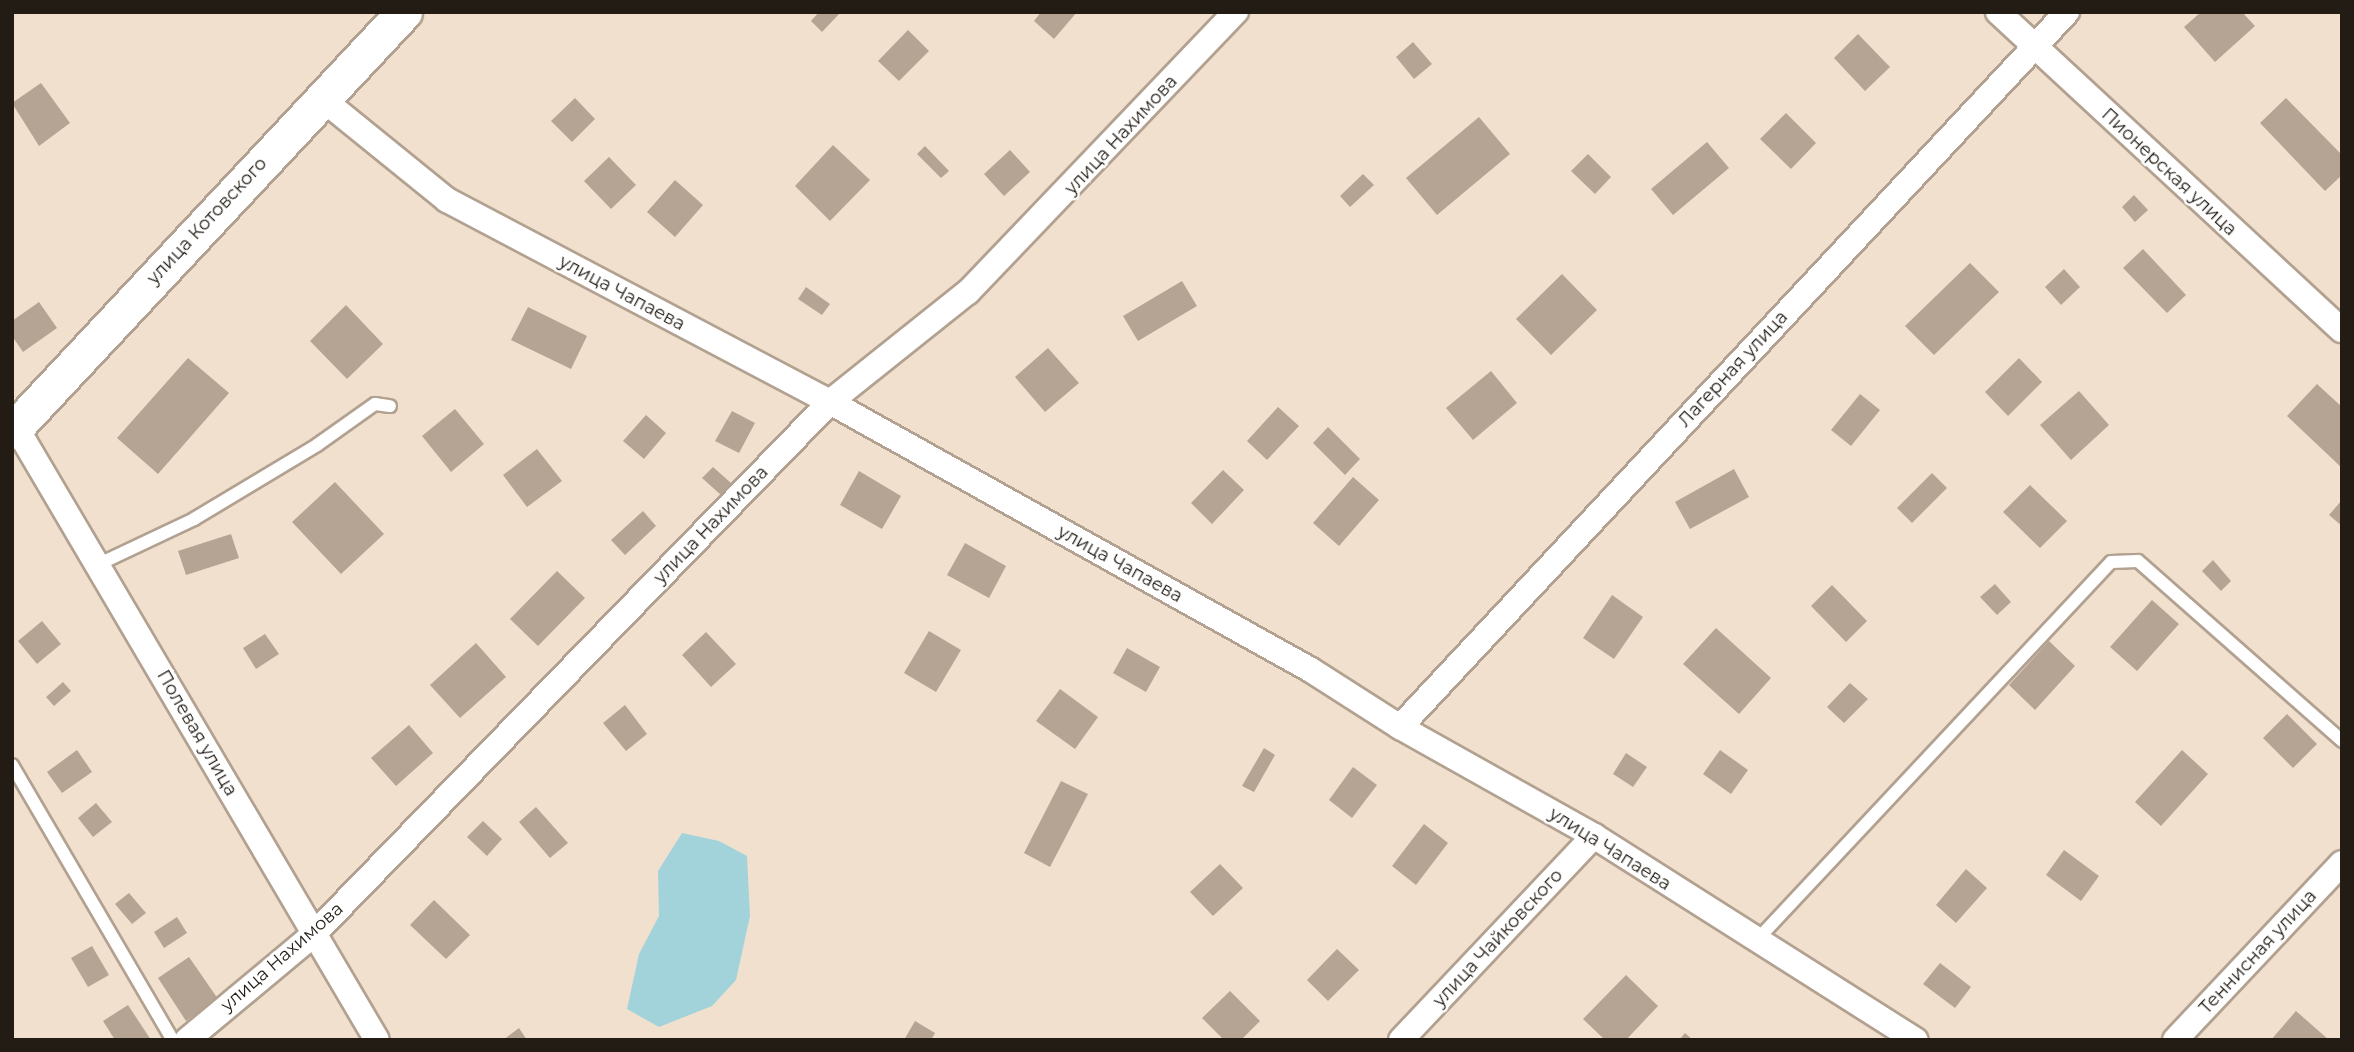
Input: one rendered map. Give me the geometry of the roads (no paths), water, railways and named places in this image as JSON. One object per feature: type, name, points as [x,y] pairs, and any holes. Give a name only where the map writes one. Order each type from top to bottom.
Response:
[{"type":"main road","name":"улица Котовского","points":[[14,427],[404,12]]},
{"type":"street","name":"улица Нахимова","points":[[187,1040],[313,935],[830,402],[968,292],[1237,12]]},
{"type":"street","name":"Пионерская улица","points":[[1998,12],[2032,47],[2342,330]]},
{"type":"street","name":"Лагерная улица","points":[[1400,727],[2067,12]]},
{"type":"street","name":"улица Чапаева","points":[[321,98],[447,201],[830,402],[1299,663],[1400,727],[1594,836],[1916,1040]]},
{"type":"street","name":"Полевая улица","points":[[14,427],[99,564],[313,935],[377,1040]]},
{"type":"street","name":"улица Чайковского","points":[[1401,1040],[1594,836]]},
{"type":"street","name":"Теннисная улица","points":[[2175,1040],[2342,863]]},
{"type":"lane","points":[[99,564],[194,519],[317,445],[375,404],[390,406]]},
{"type":"lane","points":[[1756,941],[2111,562],[2138,561],[2342,741]]},
{"type":"lane","points":[[12,765],[173,1040]]},
{"type":"water","points":[[682,833],[719,841],[747,856],[750,916],[736,980],[712,1006],[659,1027],[627,1009],[639,954],[659,916],[658,871]]}]
